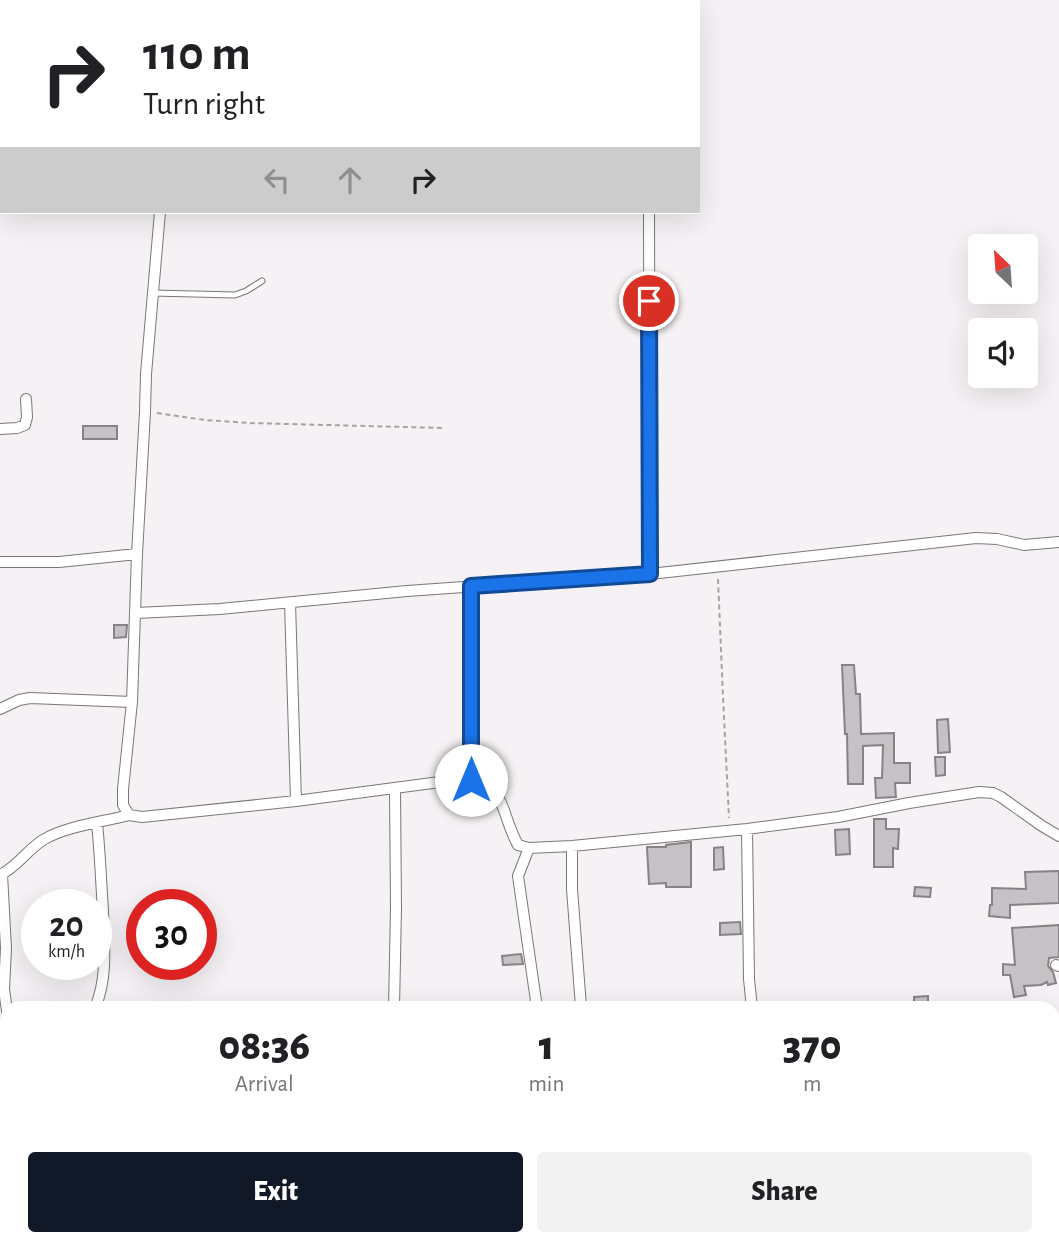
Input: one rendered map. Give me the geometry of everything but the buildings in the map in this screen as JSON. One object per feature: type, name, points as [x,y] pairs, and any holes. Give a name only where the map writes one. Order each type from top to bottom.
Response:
[{"type":"street","points":[[129,815],[123,799],[132,702],[146,374],[160,214]]},
{"type":"street","points":[[649,214],[650,574]]},
{"type":"street","points":[[0,429],[25,425],[26,399]]},
{"type":"street","points":[[136,613],[220,609],[471,586],[650,574],[976,538],[1024,545],[1059,542]]},
{"type":"street","points":[[0,562],[59,562],[137,554]]},
{"type":"street","points":[[471,586],[471,780]]},
{"type":"street","points":[[290,603],[296,802]]},
{"type":"street","points":[[0,709],[30,698],[132,702]]},
{"type":"street","points":[[5,1001],[2,983],[6,948],[1,875],[48,838],[129,815],[142,817],[296,802],[471,780],[490,788],[498,796],[514,837],[519,845],[529,848],[747,829],[838,817],[985,792],[1001,797],[1059,836]]},
{"type":"street","points":[[394,1001],[395,789]]},
{"type":"street","points":[[97,823],[105,958],[104,979],[98,1001]]},
{"type":"street","points":[[747,829],[751,1001]]},
{"type":"street","points":[[572,846],[572,889],[581,1001]]},
{"type":"street","points":[[529,848],[518,877],[536,1001]]},
{"type":"lane","points":[[152,293],[235,295],[262,281]]},
{"type":"path","points":[[145,412],[250,423],[443,428]]},
{"type":"path","points":[[718,567],[731,830]]},
{"type":"route","points":[[471,780],[471,586],[650,574],[649,301]]}]
